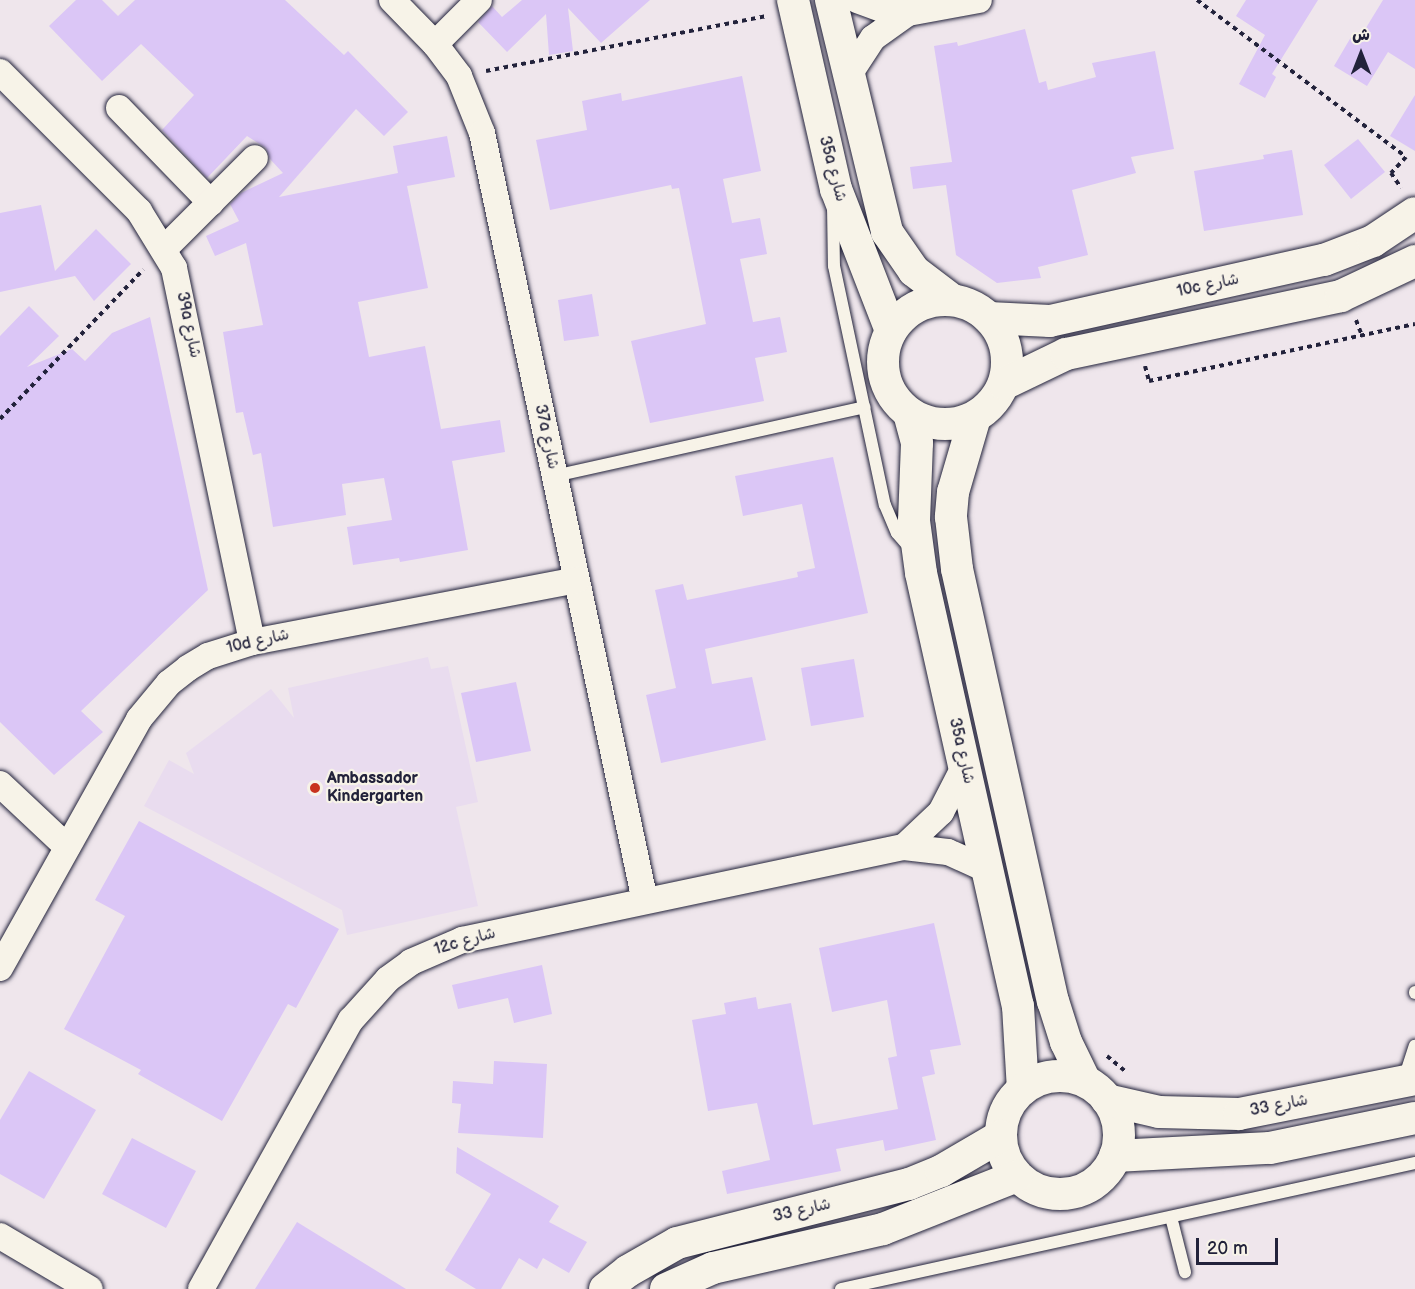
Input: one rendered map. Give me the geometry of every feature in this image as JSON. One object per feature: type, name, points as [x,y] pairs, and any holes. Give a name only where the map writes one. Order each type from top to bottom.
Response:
[{"type":"street","name":"37a شارع","points":[[392,0],[435,44],[459,76],[482,133],[645,901]]},
{"type":"street","points":[[435,44],[479,0]]},
{"type":"street","points":[[831,0],[887,232],[914,272],[952,300],[989,318],[1006,349],[1004,384]]},
{"type":"street","points":[[857,0],[884,10],[908,13],[979,0]]},
{"type":"street","name":"35a شارع","points":[[795,5],[836,189],[891,331]]},
{"type":"street","points":[[850,74],[873,38],[908,13]]},
{"type":"street","name":"39a شارع","points":[[0,72],[140,211],[165,248],[186,311],[252,642]]},
{"type":"street","points":[[119,108],[211,203]]},
{"type":"street","points":[[165,248],[255,158]]},
{"type":"street","name":"10c شارع","points":[[989,318],[1050,321],[1324,260],[1373,241],[1409,202]]},
{"type":"street","points":[[952,300],[911,310],[891,331],[885,345],[884,375],[889,390],[909,413],[941,424],[975,417],[987,409],[1004,384],[1066,354],[1341,296],[1367,287],[1415,261]]},
{"type":"street","name":"35a شارع","points":[[909,413],[916,443],[914,520],[918,555],[1018,1006],[1023,1089]]},
{"type":"street","points":[[975,417],[952,492],[951,517],[957,569],[1053,1001],[1066,1042],[1096,1090],[1119,1127],[1115,1156],[1098,1180],[1072,1193],[1042,1191],[1017,1176],[1003,1150],[1001,1136],[1006,1110],[1023,1089],[1046,1078],[1096,1090]]},
{"type":"street","name":"10d شارع","points":[[0,968],[153,700],[169,682],[208,656],[252,642],[576,580]]},
{"type":"street","points":[[904,847],[941,812],[964,767]]},
{"type":"street","points":[[0,784],[68,847]]},
{"type":"street","name":"12c شارع","points":[[201,1289],[351,1020],[388,979],[411,962],[462,940],[904,847],[948,852],[988,870]]},
{"type":"street","name":"شارع 33","points":[[1096,1090],[1159,1112],[1239,1114],[1409,1080]]},
{"type":"street","points":[[1115,1156],[1270,1148],[1415,1118]]},
{"type":"street","name":"شارع 33","points":[[605,1289],[677,1243],[909,1184],[941,1171],[1001,1136]]},
{"type":"street","points":[[666,1289],[714,1268],[894,1225],[1017,1176]]},
{"type":"street","points":[[0,1236],[90,1289]]},
{"type":"lane","points":[[836,189],[831,247],[885,505],[897,533],[918,555]]},
{"type":"lane","points":[[554,476],[864,407]]},
{"type":"lane","points":[[1409,1080],[1415,1046]]},
{"type":"lane","points":[[841,1289],[884,1284],[1415,1163]]},
{"type":"lane","points":[[1171,1217],[1185,1272]]},
{"type":"path","points":[[1197,0],[1406,157],[1391,173],[1409,202]]},
{"type":"path","points":[[459,76],[795,5]]},
{"type":"path","points":[[0,419],[165,248]]},
{"type":"path","points":[[1140,338],[1149,381],[1415,324]]},
{"type":"path","points":[[1100,1050],[1132,1077]]},
{"type":"shaded area","name":"Ambassador Kindergarten","points":[[428,657],[431,669],[448,666],[478,802],[456,807],[478,906],[347,935],[342,910],[144,806],[169,760],[194,774],[186,753],[271,689],[294,718],[288,688]]},
{"type":"building","points":[[76,0],[102,0],[118,16],[135,0],[285,0],[344,55],[348,51],[408,112],[384,136],[356,109],[279,197],[398,173],[393,146],[447,136],[455,177],[407,186],[428,288],[358,302],[369,357],[425,346],[441,429],[500,420],[505,452],[452,461],[468,550],[400,562],[399,558],[353,565],[347,527],[392,520],[384,478],[342,484],[346,515],[273,527],[261,453],[253,455],[243,412],[236,413],[223,332],[263,325],[246,243],[215,256],[206,236],[239,221],[230,204],[241,193],[283,173],[270,159],[266,148],[247,136],[207,178],[162,130],[194,95],[141,44],[102,81],[49,26]]},
{"type":"building","points":[[522,0],[650,0],[601,43],[568,8],[573,51],[549,55],[546,14],[507,52],[478,22],[492,6],[502,17]]},
{"type":"building","points":[[1246,0],[1318,0],[1272,74],[1276,77],[1265,98],[1239,84],[1265,35],[1236,16]]},
{"type":"building","points":[[1383,0],[1415,0],[1415,69],[1388,52],[1367,86],[1334,66],[1354,32],[1361,36]]},
{"type":"building","points":[[1025,29],[1039,83],[1046,81],[1048,90],[1096,77],[1092,63],[1155,51],[1174,149],[1131,157],[1136,173],[1072,190],[1088,255],[1038,267],[1041,278],[997,283],[956,255],[946,185],[913,189],[910,167],[952,162],[934,46],[957,42],[958,46]]},
{"type":"building","points":[[742,76],[761,171],[723,179],[732,223],[760,218],[767,254],[740,259],[753,322],[780,317],[787,352],[755,358],[764,401],[650,423],[631,341],[706,324],[679,188],[672,189],[671,185],[550,210],[536,140],[587,130],[582,101],[621,93],[622,101]]},
{"type":"building","points":[[1415,95],[1415,151],[1390,136]]},
{"type":"building","points":[[1358,139],[1385,172],[1351,199],[1324,165]]},
{"type":"building","points":[[1292,150],[1303,215],[1204,231],[1194,171],[1264,159],[1263,155]]},
{"type":"building","points":[[41,205],[55,271],[96,229],[131,264],[94,301],[75,276],[0,292],[0,213]]},
{"type":"building","points":[[592,294],[599,336],[564,341],[558,300]]},
{"type":"building","points":[[29,306],[59,336],[27,367],[72,349],[85,361],[112,333],[150,317],[208,590],[81,711],[103,732],[54,775],[0,722],[0,336]]},
{"type":"building","points":[[833,457],[868,613],[705,649],[712,684],[752,677],[766,740],[661,763],[646,695],[676,688],[655,590],[683,584],[687,600],[798,577],[797,572],[815,568],[802,504],[743,516],[735,476]]},
{"type":"building","points":[[854,659],[864,717],[811,726],[801,668]]},
{"type":"building","points":[[516,682],[531,751],[476,762],[461,693]]},
{"type":"building","points":[[139,821],[339,929],[296,1008],[288,1004],[222,1121],[138,1074],[141,1070],[64,1029],[125,916],[95,900]]},
{"type":"building","points":[[934,923],[961,1045],[930,1050],[935,1074],[922,1077],[936,1140],[885,1151],[883,1140],[836,1149],[841,1171],[727,1194],[722,1171],[770,1160],[757,1103],[708,1111],[692,1020],[726,1014],[724,1003],[756,997],[758,1009],[791,1003],[813,1125],[898,1109],[888,1058],[897,1056],[887,1000],[832,1012],[819,948]]},
{"type":"building","points":[[542,965],[552,1014],[514,1023],[508,998],[458,1009],[452,985]]},
{"type":"building","points":[[494,1061],[547,1064],[543,1138],[458,1133],[461,1104],[452,1103],[453,1081],[493,1084]]},
{"type":"building","points":[[29,1071],[96,1110],[44,1199],[0,1174],[0,1120]]},
{"type":"building","points":[[132,1138],[196,1171],[166,1228],[102,1194]]},
{"type":"building","points":[[457,1147],[559,1206],[549,1222],[587,1242],[569,1273],[543,1258],[537,1269],[519,1258],[501,1289],[476,1289],[445,1270],[491,1194],[456,1173]]},
{"type":"building","points":[[297,1222],[406,1289],[255,1289]]},
{"type":"place","name":"Ambassador Kindergarten","points":[[315,788]]}]
